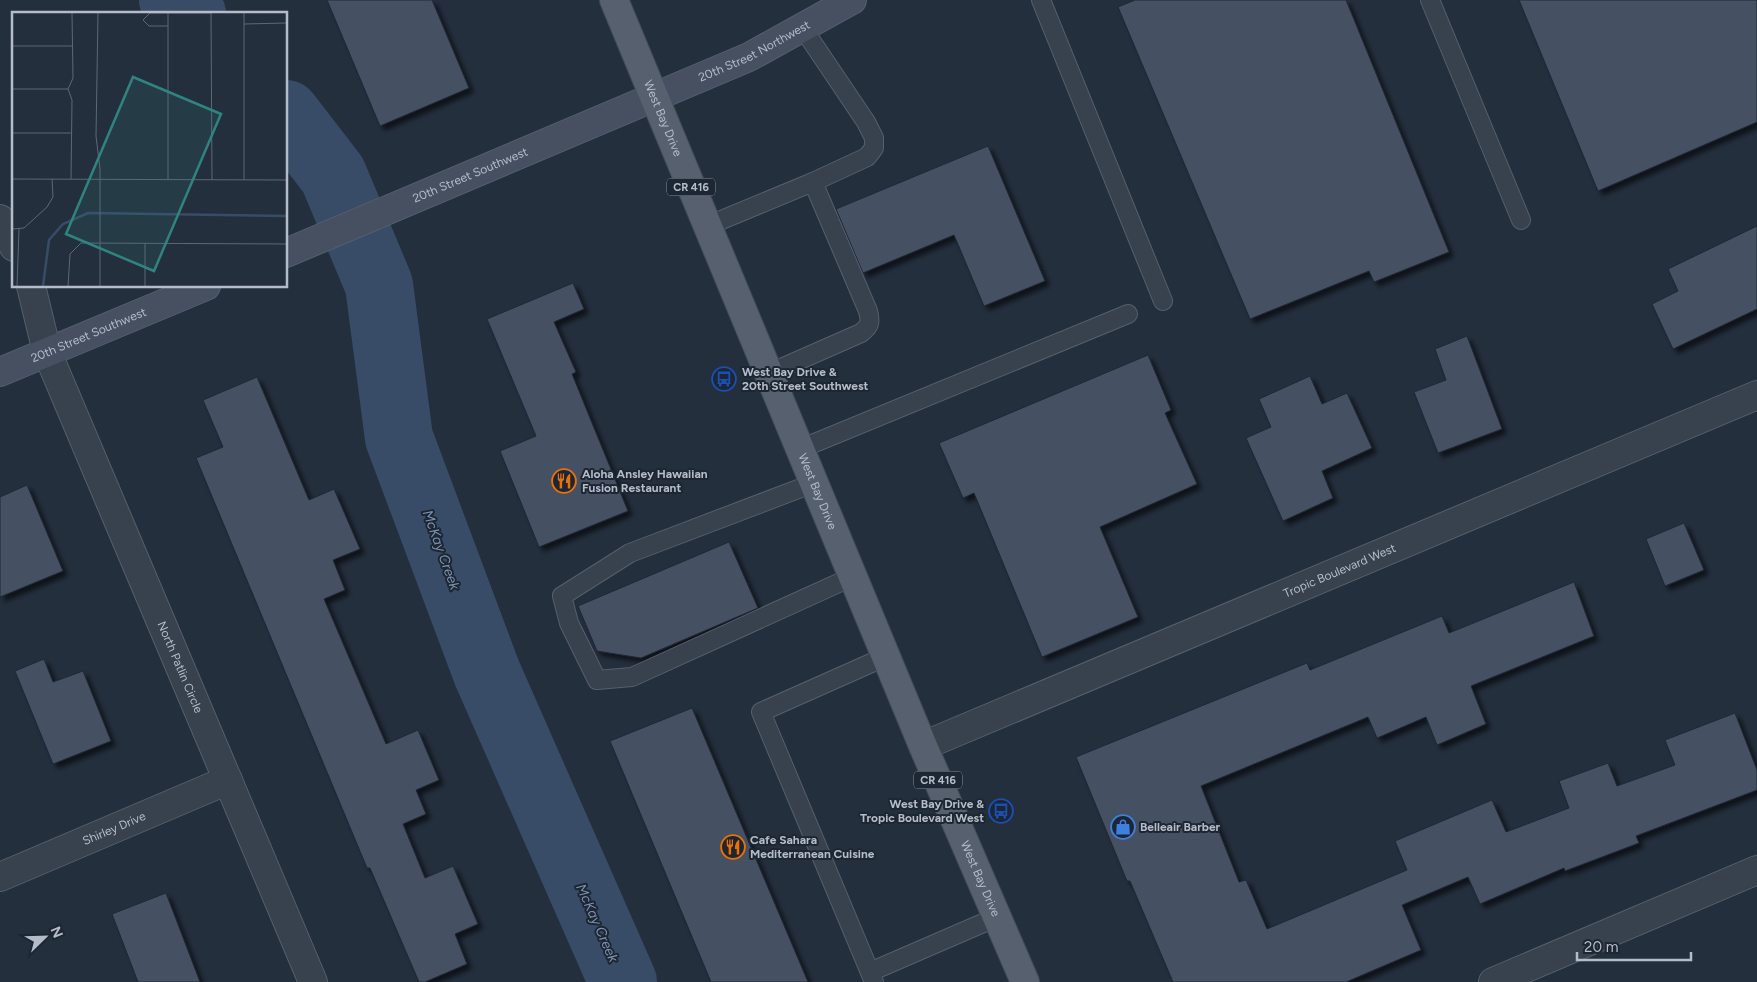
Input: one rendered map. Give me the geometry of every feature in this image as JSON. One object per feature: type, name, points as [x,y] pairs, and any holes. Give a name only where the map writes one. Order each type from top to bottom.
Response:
[{"type":"main road","name":"West Bay Drive","points":[[614,0],[923,746],[1025,982]]},
{"type":"street","name":"20th Street Northwest","points":[[654,97],[749,57],[852,0]]},
{"type":"street","name":"20th Street Southwest","points":[[288,253],[654,97]]},
{"type":"street","points":[[0,219],[12,243]]},
{"type":"street","name":"North Patlin Circle","points":[[32,288],[48,352],[313,982]]},
{"type":"street","name":"20th Street Southwest","points":[[0,372],[201,288]]},
{"type":"street","name":"Tropic Boulevard West","points":[[923,746],[1757,395]]},
{"type":"street","name":"Shirley Drive","points":[[0,877],[228,780]]},
{"type":"street","points":[[1493,982],[1757,870]]},
{"type":"lane","points":[[1040,0],[1163,301]]},
{"type":"lane","points":[[1430,0],[1521,220]]},
{"type":"lane","points":[[708,226],[813,182],[867,156],[874,148],[874,138],[802,27]]},
{"type":"lane","points":[[770,374],[861,333],[868,328],[870,321],[868,311],[813,182]]},
{"type":"lane","points":[[800,449],[1128,314]]},
{"type":"lane","points":[[814,483],[630,553],[562,596],[569,623],[597,680],[632,677],[854,576]]},
{"type":"lane","points":[[887,656],[761,712],[872,977],[997,917]]},
{"type":"building","points":[[327,0],[432,0],[469,88],[380,126]]},
{"type":"building","points":[[1135,0],[1346,0],[1449,252],[1374,282],[1369,271],[1250,319],[1118,7]]},
{"type":"building","points":[[1519,0],[1757,0],[1757,122],[1598,191]]},
{"type":"building","points":[[988,146],[1045,281],[984,306],[954,235],[863,273],[836,209]]},
{"type":"building","points":[[1757,226],[1757,309],[1673,349],[1652,304],[1678,291],[1668,269]]},
{"type":"building","points":[[573,283],[584,309],[554,322],[576,372],[572,374],[628,511],[539,547],[500,451],[536,436],[487,319]]},
{"type":"building","points":[[1467,336],[1502,429],[1438,453],[1414,392],[1446,380],[1435,349]]},
{"type":"building","points":[[1148,355],[1171,410],[1165,413],[1197,484],[1100,527],[1138,617],[1042,657],[974,493],[963,498],[939,443]]},
{"type":"building","points":[[1310,376],[1322,404],[1347,393],[1372,448],[1322,471],[1333,498],[1283,521],[1246,438],[1271,427],[1259,399]]},
{"type":"building","points":[[257,377],[309,500],[334,489],[360,549],[333,560],[345,590],[324,599],[386,744],[418,730],[439,780],[416,790],[426,814],[403,824],[425,878],[453,866],[478,924],[455,934],[467,964],[425,982],[419,982],[370,868],[367,868],[196,458],[223,447],[203,400]]},
{"type":"building","points":[[27,485],[63,571],[0,597],[0,497]]},
{"type":"building","points":[[1684,523],[1704,570],[1665,586],[1646,539]]},
{"type":"building","points":[[729,542],[758,608],[641,658],[597,651],[578,606]]},
{"type":"building","points":[[1574,582],[1594,636],[1471,686],[1486,724],[1437,745],[1426,717],[1377,738],[1368,717],[1201,786],[1239,882],[1246,880],[1267,929],[1407,870],[1395,841],[1492,800],[1506,832],[1569,808],[1559,781],[1608,763],[1617,786],[1675,765],[1665,740],[1735,713],[1757,770],[1757,790],[1636,836],[1639,843],[1565,871],[1564,868],[1480,904],[1468,877],[1402,905],[1421,950],[1346,982],[1173,982],[1130,881],[1127,881],[1076,757],[1307,663],[1310,670],[1442,616],[1449,633]]},
{"type":"building","points":[[44,659],[53,682],[83,671],[111,741],[53,764],[15,671]]},
{"type":"building","points":[[692,708],[808,982],[711,982],[610,741]]},
{"type":"building","points":[[166,893],[200,982],[138,982],[112,914]]},
{"type":"waterway","name":"McKay Creek","points":[[173,0],[189,12]]},
{"type":"waterway","name":"McKay Creek","points":[[288,117],[333,175],[379,285],[399,438],[487,673],[623,982]]},
{"type":"place","name":"West Bay Drive & 20th Street Southwest","points":[[724,379]]},
{"type":"place","name":"Aloha Ansley Hawaiian Fusion Restaurant","points":[[564,481]]},
{"type":"place","name":"West Bay Drive & Tropic Boulevard West","points":[[1001,811]]},
{"type":"place","name":"Belleair Barber","points":[[1123,827]]},
{"type":"place","name":"Cafe Sahara Mediterranean Cuisine","points":[[733,847]]}]
